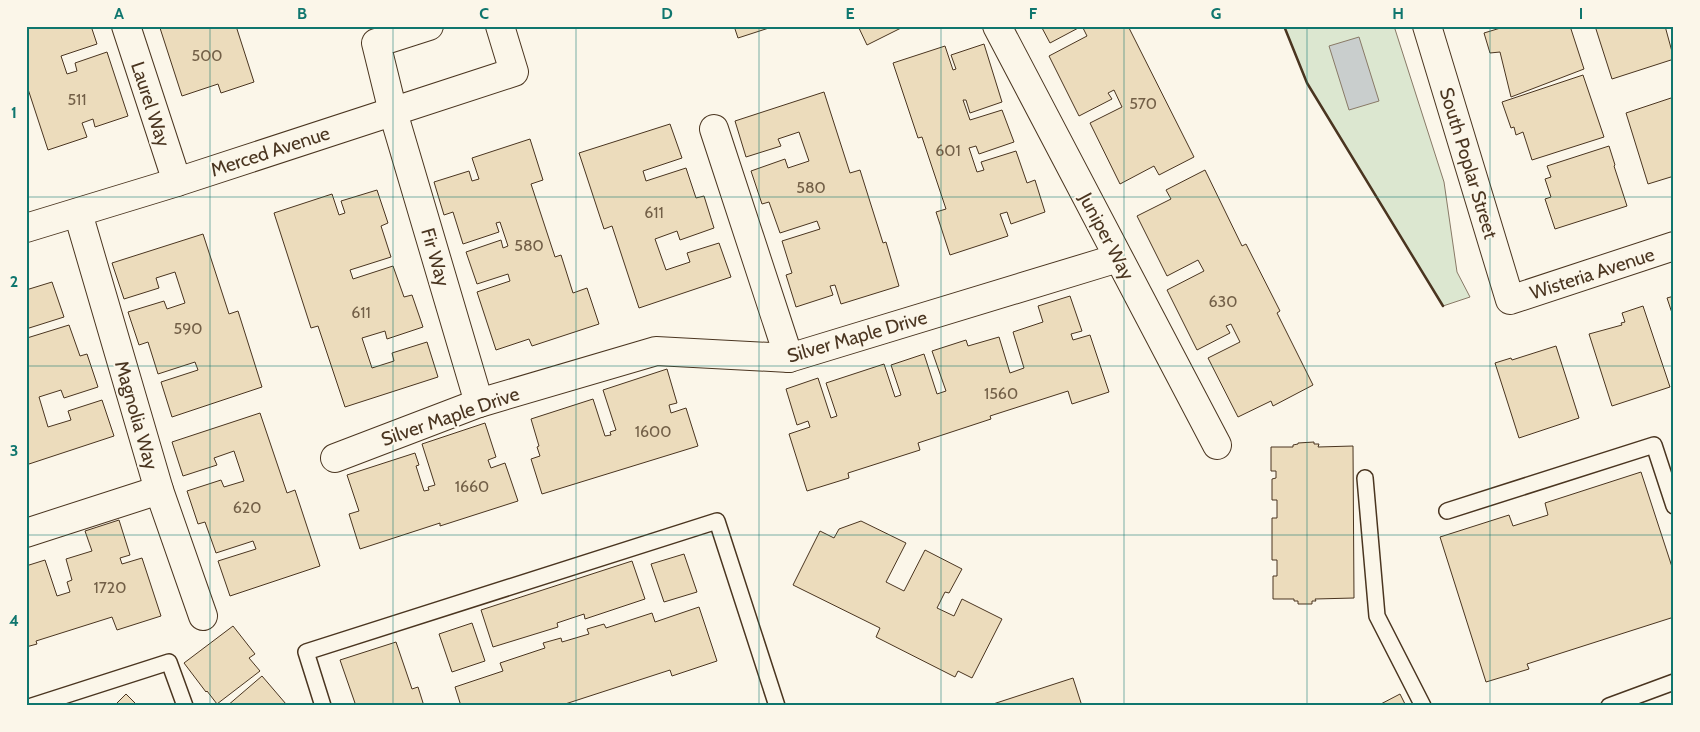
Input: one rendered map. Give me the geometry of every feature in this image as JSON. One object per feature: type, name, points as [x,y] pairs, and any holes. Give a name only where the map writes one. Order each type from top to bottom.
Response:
[{"type":"street","name":"Laurel Way","points":[[126,26],[176,182]]},
{"type":"street","name":"Fir Way","points":[[429,26],[376,43],[393,112],[479,403]]},
{"type":"street","name":"Merced Avenue","points":[[26,228],[176,182],[514,72],[500,26]]},
{"type":"street","name":"Juniper Way","points":[[997,26],[1217,445]]},
{"type":"street","name":"South Poplar Street","points":[[1427,26],[1510,300]]},
{"type":"street","points":[[714,129],[789,358]]},
{"type":"street","name":"Magnolia Way","points":[[78,213],[159,490],[203,616]]},
{"type":"street","name":"Wisteria Avenue","points":[[1510,300],[1674,246]]},
{"type":"street","name":"Silver Maple Drive","points":[[334,458],[479,403],[656,351],[789,358],[1118,258]]},
{"type":"street","points":[[26,533],[159,490]]},
{"type":"lane","points":[[1446,511],[1654,445],[1674,506]]},
{"type":"lane","points":[[1365,478],[1377,616],[1423,706]]},
{"type":"lane","points":[[324,706],[306,652],[717,521],[777,706]]},
{"type":"lane","points":[[32,706],[169,662],[185,706]]},
{"type":"lane","points":[[1609,706],[1674,682]]},
{"type":"green space","points":[[1284,26],[1394,26],[1444,182],[1457,272],[1470,297],[1443,306],[1307,83]]},
{"type":"shaded area","points":[[1359,37],[1379,101],[1349,110],[1329,46]]},
{"type":"building","points":[[26,26],[91,26],[97,44],[61,56],[67,74],[77,71],[75,63],[107,52],[128,116],[95,127],[93,119],[82,123],[87,137],[48,150],[26,83]]},
{"type":"building","points":[[167,26],[236,26],[254,82],[221,93],[218,84],[182,96],[160,28]]},
{"type":"building","points":[[734,26],[775,26],[738,38]]},
{"type":"building","points":[[858,26],[905,26],[867,45]]},
{"type":"building","points":[[1041,26],[1082,26],[1050,43]]},
{"type":"building","points":[[1082,26],[1128,26],[1194,157],[1159,175],[1154,166],[1120,184],[1090,123],[1122,107],[1114,90],[1108,93],[1112,99],[1079,116],[1049,56],[1087,36]]},
{"type":"building","points":[[1507,26],[1570,26],[1584,69],[1511,97],[1500,52],[1490,53],[1484,33]]},
{"type":"building","points":[[1595,26],[1665,26],[1674,59],[1612,79]]},
{"type":"building","points":[[984,44],[1002,102],[970,113],[966,100],[963,100],[970,120],[1002,110],[1014,142],[979,154],[976,146],[969,148],[977,172],[984,170],[981,162],[1016,151],[1027,183],[1035,180],[1045,212],[1011,224],[1007,212],[1000,214],[1008,236],[950,255],[936,212],[946,209],[922,137],[918,138],[893,63],[945,46],[953,70],[956,69],[951,55]]},
{"type":"building","points":[[1583,75],[1604,137],[1532,160],[1523,132],[1516,135],[1514,127],[1511,128],[1502,102]]},
{"type":"building","points":[[824,92],[850,173],[860,170],[883,243],[886,242],[899,286],[841,304],[835,285],[830,286],[833,295],[796,307],[786,275],[792,273],[782,241],[820,229],[817,221],[780,233],[769,202],[762,204],[751,171],[785,159],[788,168],[809,161],[799,132],[778,139],[781,146],[746,157],[735,121]]},
{"type":"building","points":[[1674,97],[1674,176],[1648,184],[1626,113]]},
{"type":"building","points":[[670,124],[682,158],[643,171],[646,181],[686,168],[696,198],[704,196],[714,228],[680,240],[677,231],[655,239],[666,270],[690,262],[687,253],[719,243],[731,277],[639,308],[612,226],[604,229],[579,153]]},
{"type":"building","points":[[530,139],[543,180],[531,184],[555,257],[561,255],[573,293],[587,288],[599,324],[532,346],[529,339],[496,350],[477,292],[510,281],[508,274],[477,284],[466,252],[501,240],[503,248],[508,246],[500,222],[496,223],[499,232],[463,244],[453,212],[444,215],[434,182],[469,171],[472,181],[479,179],[472,158]]},
{"type":"building","points":[[1609,146],[1627,206],[1555,229],[1545,199],[1551,197],[1545,179],[1551,177],[1547,166]]},
{"type":"building","points":[[1205,170],[1242,246],[1246,244],[1280,311],[1277,313],[1313,385],[1273,406],[1271,401],[1238,417],[1208,358],[1240,342],[1231,324],[1226,326],[1230,333],[1197,350],[1167,290],[1204,271],[1198,260],[1167,276],[1137,216],[1171,199],[1166,190]]},
{"type":"building","points":[[377,190],[388,223],[381,226],[391,257],[350,270],[353,279],[393,266],[404,297],[412,295],[423,327],[387,339],[385,331],[362,338],[372,368],[394,361],[392,353],[427,342],[438,377],[345,407],[318,326],[311,328],[274,213],[332,194],[339,215],[345,213],[341,201]]},
{"type":"building","points":[[203,234],[229,314],[238,311],[262,387],[172,417],[161,382],[198,370],[195,362],[158,374],[148,342],[139,345],[128,312],[164,301],[167,309],[185,303],[175,272],[156,278],[159,288],[124,299],[112,263]]},
{"type":"building","points":[[52,282],[64,317],[26,329],[26,290]]},
{"type":"building","points":[[1070,296],[1082,331],[1071,334],[1073,340],[1090,335],[1109,392],[1072,404],[1068,391],[990,416],[991,419],[918,443],[920,450],[848,473],[849,478],[807,491],[789,434],[810,427],[808,421],[797,425],[786,389],[818,378],[831,418],[837,416],[826,383],[884,364],[895,397],[901,395],[891,365],[924,354],[937,394],[946,391],[932,351],[966,340],[968,346],[999,337],[1010,373],[1024,368],[1013,332],[1043,322],[1038,306]]},
{"type":"building","points":[[1674,296],[1674,319],[1667,298]]},
{"type":"building","points":[[1643,306],[1670,387],[1612,406],[1589,334],[1622,325],[1621,323],[1625,322],[1622,313]]},
{"type":"building","points":[[69,325],[80,356],[87,354],[98,387],[64,398],[61,390],[39,397],[48,427],[71,420],[68,411],[102,400],[114,436],[26,465],[26,335],[27,338]]},
{"type":"building","points":[[1556,346],[1579,418],[1519,438],[1495,363],[1511,358],[1512,360]]},
{"type":"building","points":[[667,369],[677,403],[669,405],[671,413],[686,408],[698,446],[542,494],[531,459],[540,456],[531,419],[593,399],[605,436],[611,435],[610,432],[616,430],[603,390]]},
{"type":"building","points":[[260,413],[287,493],[295,490],[320,566],[230,596],[218,561],[256,549],[253,541],[216,553],[205,522],[198,524],[187,491],[221,480],[224,487],[244,481],[234,451],[214,458],[217,465],[183,476],[172,442]]},
{"type":"building","points":[[485,423],[496,457],[488,460],[491,468],[505,463],[518,501],[440,526],[440,523],[360,549],[349,514],[359,511],[347,475],[415,453],[419,465],[416,466],[424,491],[429,490],[428,487],[435,485],[422,444]]},
{"type":"building","points":[[1314,442],[1314,444],[1319,444],[1318,447],[1353,446],[1354,598],[1315,599],[1316,601],[1312,601],[1312,604],[1298,604],[1298,601],[1294,601],[1294,599],[1273,599],[1273,576],[1277,576],[1277,560],[1272,560],[1272,518],[1277,518],[1277,500],[1272,500],[1272,479],[1276,478],[1276,471],[1271,471],[1271,447],[1293,447],[1293,445],[1298,443]]},
{"type":"building","points":[[1641,472],[1674,573],[1674,617],[1527,664],[1529,669],[1486,682],[1440,537],[1509,515],[1513,526],[1548,515],[1545,503]]},
{"type":"building","points":[[119,520],[130,555],[120,558],[122,564],[142,558],[161,616],[117,630],[112,617],[36,641],[37,644],[26,647],[26,566],[45,560],[57,596],[70,592],[67,582],[72,580],[66,559],[92,551],[85,531]]},
{"type":"building","points":[[861,521],[906,543],[886,582],[904,591],[925,550],[962,569],[949,593],[945,592],[937,608],[954,616],[962,599],[1002,619],[972,678],[958,671],[955,677],[876,637],[880,628],[793,585],[820,531],[834,538],[839,529]]},
{"type":"building","points":[[684,554],[697,592],[664,602],[651,564]]},
{"type":"building","points":[[632,561],[645,599],[585,619],[584,614],[557,623],[558,627],[493,647],[481,610]]},
{"type":"building","points":[[699,607],[717,661],[672,676],[670,670],[559,706],[461,706],[455,687],[503,671],[500,663],[545,648],[543,643],[561,638],[562,642],[589,634],[587,629],[604,624],[606,628],[652,613],[655,622]]},
{"type":"building","points":[[472,623],[485,661],[452,672],[439,634]]},
{"type":"building","points":[[233,626],[255,654],[249,658],[260,671],[217,704],[184,663]]},
{"type":"building","points":[[396,642],[412,689],[418,687],[424,706],[356,706],[340,660]]},
{"type":"building","points":[[262,676],[286,704],[284,706],[227,706]]},
{"type":"building","points":[[1073,678],[1082,706],[987,706]]},
{"type":"building","points":[[126,694],[138,706],[114,706]]},
{"type":"building","points":[[1400,694],[1406,706],[1377,706]]},
{"type":"wall","points":[[1284,26],[1307,83],[1443,306]]}]
